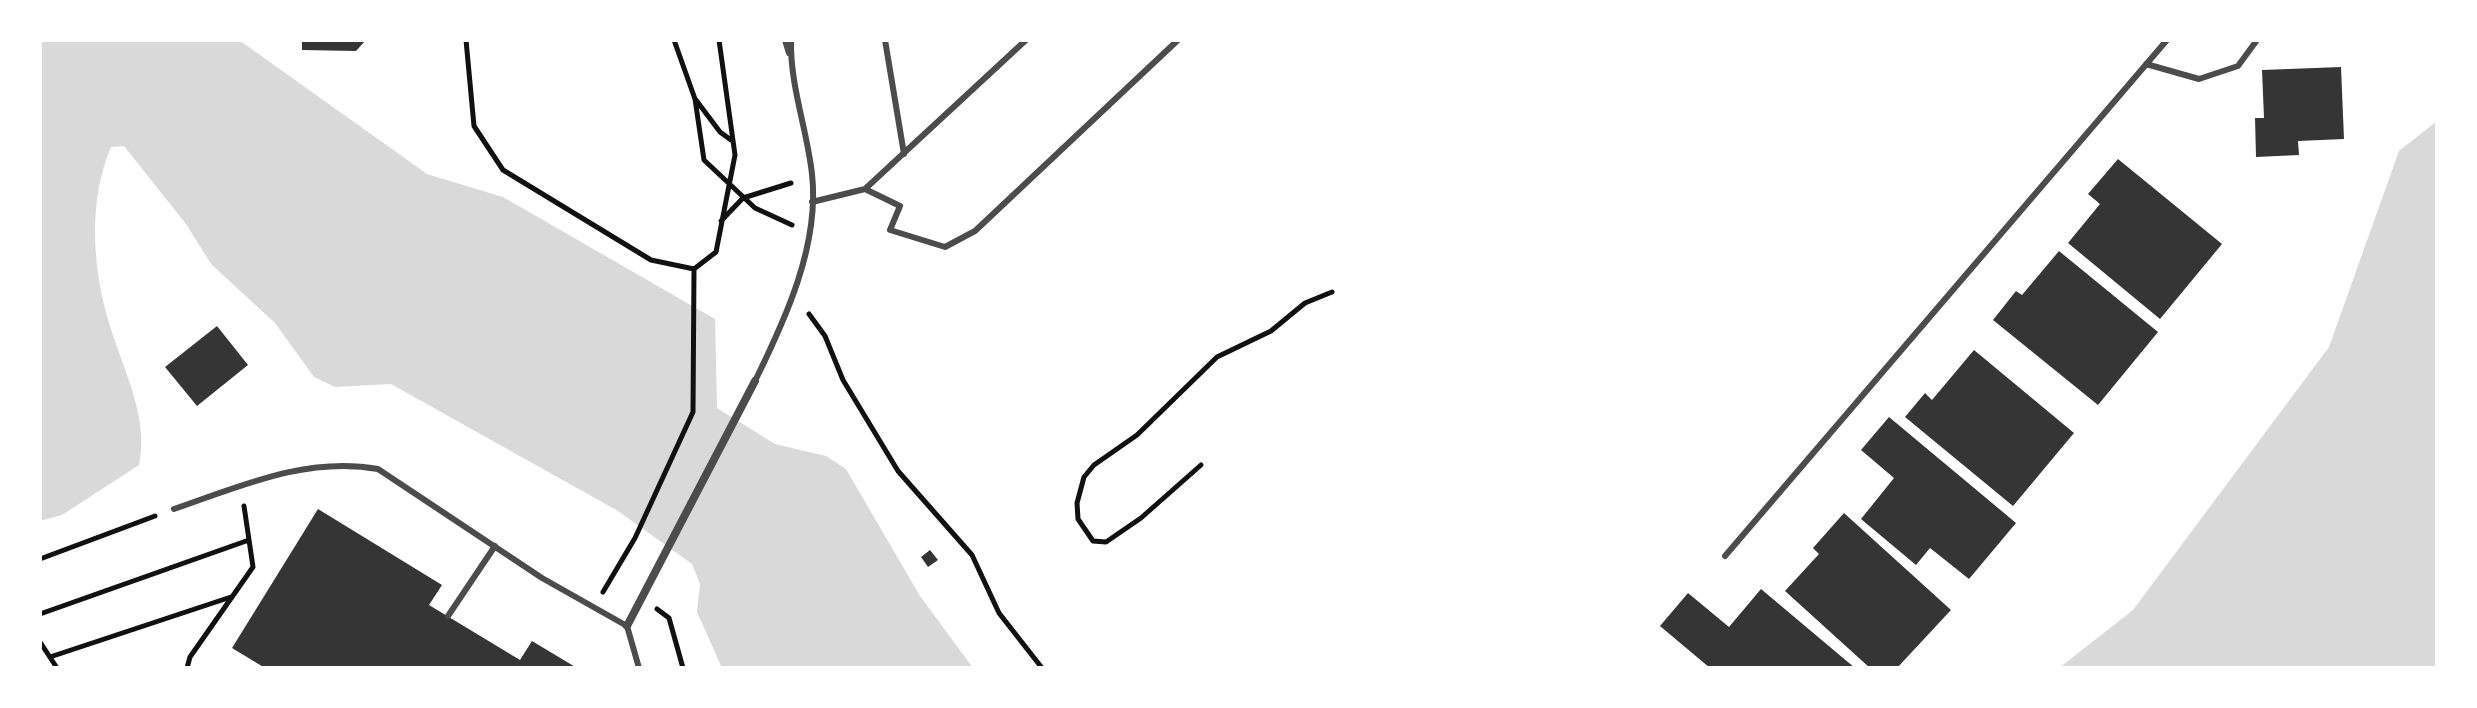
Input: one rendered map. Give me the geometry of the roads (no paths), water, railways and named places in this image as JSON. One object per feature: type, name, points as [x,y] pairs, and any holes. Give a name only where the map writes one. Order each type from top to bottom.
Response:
[{"type":"street","points":[[627,626],[755,381]]},
{"type":"lane","points":[[755,381],[794,294],[812,202],[812,176],[788,40]]},
{"type":"lane","points":[[885,40],[904,154]]},
{"type":"lane","points":[[812,202],[865,189],[1026,40]]},
{"type":"lane","points":[[865,189],[900,206],[890,230],[945,247],[975,231],[1178,40]]},
{"type":"lane","points":[[1725,556],[2167,40]]},
{"type":"lane","points":[[2146,64],[2199,79],[2238,66],[2257,40]]},
{"type":"lane","points":[[174,509],[241,485],[308,467],[351,464],[378,469],[495,546],[627,626],[639,668]]},
{"type":"lane","points":[[448,616],[495,546]]}]
